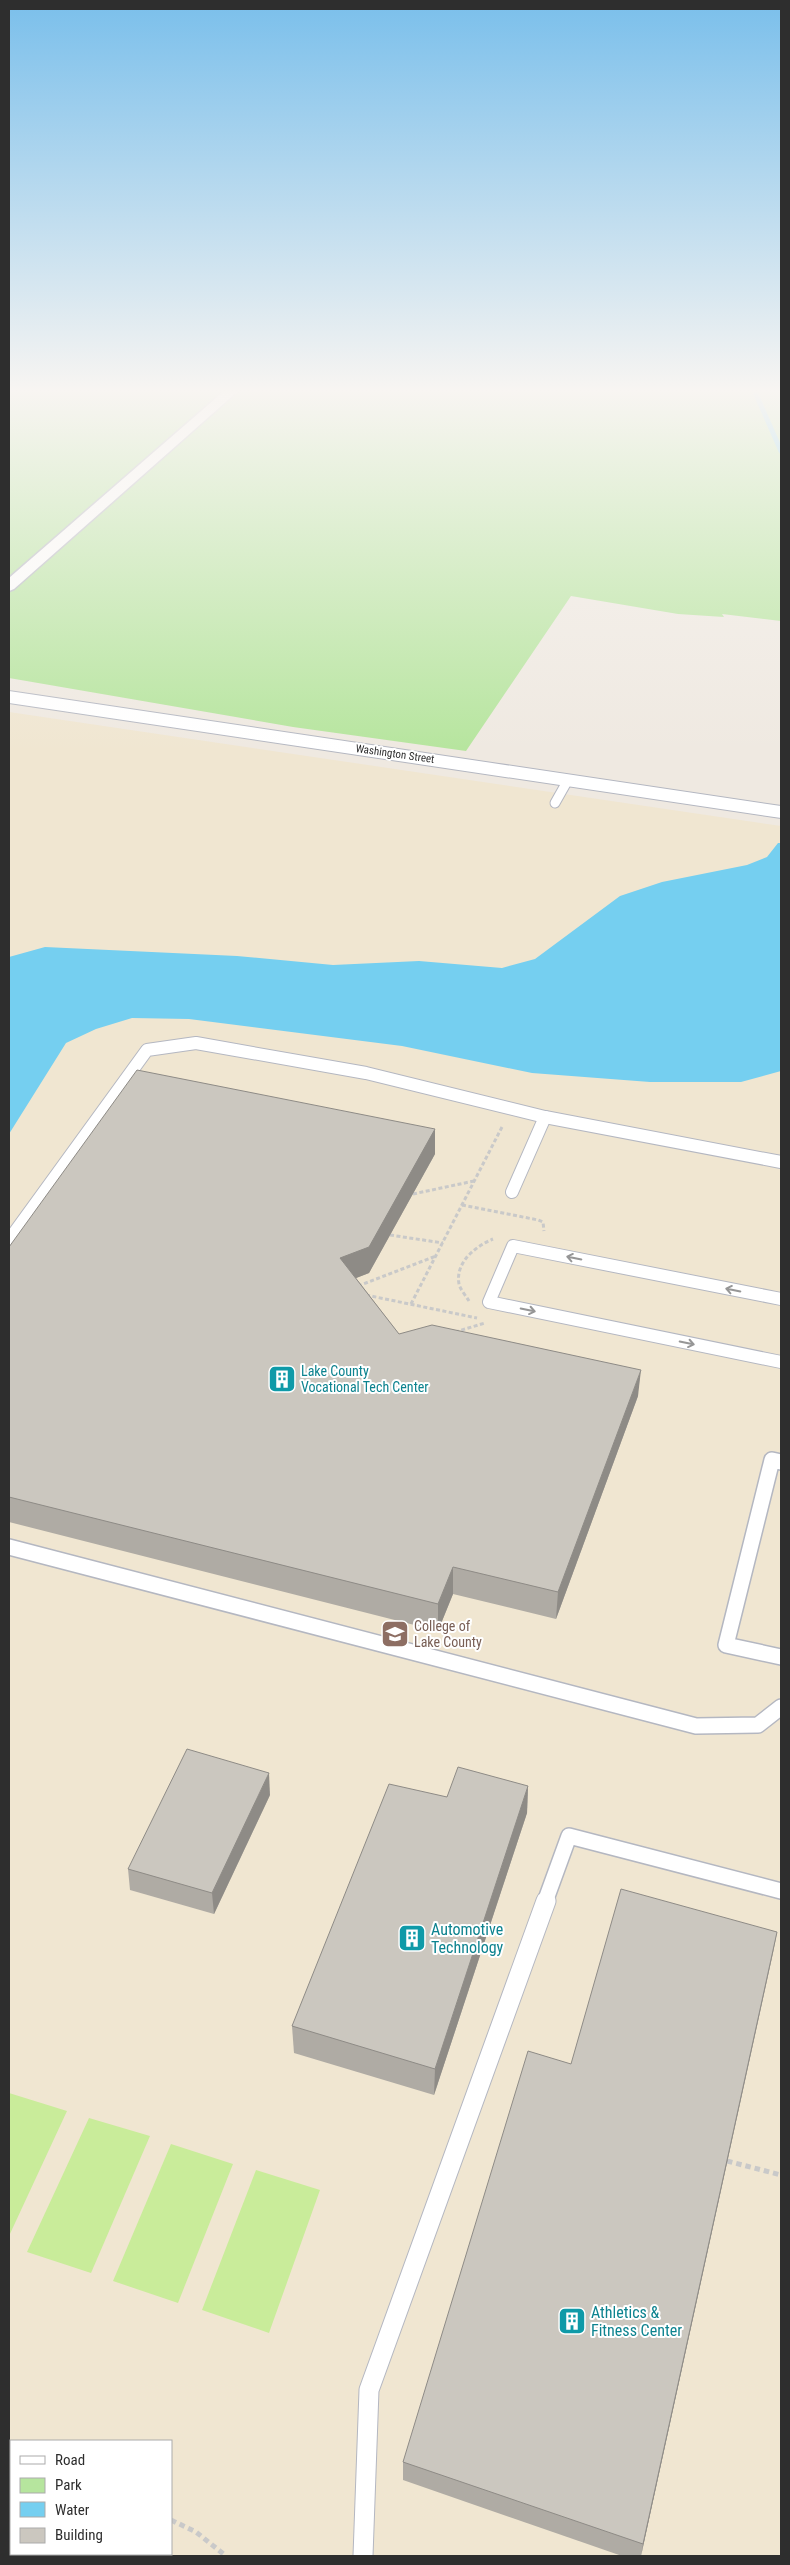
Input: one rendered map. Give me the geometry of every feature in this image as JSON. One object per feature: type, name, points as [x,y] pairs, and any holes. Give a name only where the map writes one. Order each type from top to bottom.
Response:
[{"type":"main road","name":"Washington Street","points":[[9,696],[781,812]]},
{"type":"street","points":[[9,586],[94,512]]},
{"type":"lane","points":[[555,803],[568,780]]},
{"type":"lane","points":[[9,1240],[147,1050],[196,1043],[366,1073],[545,1117],[781,1162]]},
{"type":"lane","points":[[512,1192],[545,1117]]},
{"type":"lane","points":[[781,1299],[513,1246],[489,1302],[781,1362]]},
{"type":"lane","points":[[781,1462],[772,1460],[726,1645],[781,1657]]},
{"type":"lane","points":[[9,1547],[696,1726],[758,1725],[781,1706]]},
{"type":"lane","points":[[363,2556],[369,2390],[568,1836],[781,1891]]},
{"type":"path","points":[[411,1304],[511,1109]]},
{"type":"path","points":[[413,1194],[475,1181]]},
{"type":"path","points":[[462,1205],[538,1220],[543,1222],[543,1233]]},
{"type":"path","points":[[390,1235],[442,1243]]},
{"type":"path","points":[[355,1287],[436,1256]]},
{"type":"path","points":[[446,1335],[491,1321]]},
{"type":"path","points":[[728,2160],[781,2175]]},
{"type":"path","points":[[172,2520],[196,2532],[226,2556]]},
{"type":"shaded area","name":"College of Lake County","points":[[9,712],[781,826],[781,2556],[9,2556]]},
{"type":"green space","points":[[9,512],[781,512],[781,621],[722,614],[724,617],[678,614],[571,596],[466,751],[293,727],[9,678]]},
{"type":"green space","points":[[9,2093],[67,2111],[9,2236]]},
{"type":"green space","points":[[89,2118],[150,2136],[91,2273],[27,2252]]},
{"type":"green space","points":[[171,2144],[233,2164],[178,2303],[113,2281]]},
{"type":"green space","points":[[256,2170],[320,2190],[269,2333],[202,2310]]},
{"type":"water","points":[[778,843],[781,843],[781,1071],[741,1082],[650,1082],[532,1073],[402,1046],[189,1019],[132,1018],[96,1029],[66,1043],[9,1134],[9,957],[45,947],[237,956],[333,965],[419,961],[502,968],[535,959],[620,896],[662,882],[747,865],[767,857]]},
{"type":"building","name":"Lake County Vocational Tech Center","points":[[137,1070],[435,1129],[369,1247],[340,1258],[399,1334],[432,1325],[641,1370],[558,1592],[453,1567],[438,1604],[9,1497],[9,1247]]},
{"type":"building","points":[[187,1749],[269,1773],[212,1893],[128,1869]]},
{"type":"building","name":"Automotive Technology","points":[[458,1767],[528,1786],[435,2069],[292,2026],[389,1784],[447,1797]]},
{"type":"building","name":"Athletics & Fitness Center","points":[[621,1889],[777,1932],[643,2544],[403,2462],[528,2051],[571,2064]]},
{"type":"place","name":"Lake County Vocational Tech Center","points":[[282,1379]]},
{"type":"place","name":"College of Lake County","points":[[395,1634]]},
{"type":"place","name":"Automotive Technology","points":[[412,1938]]},
{"type":"place","name":"Athletics & Fitness Center","points":[[572,2321]]}]
